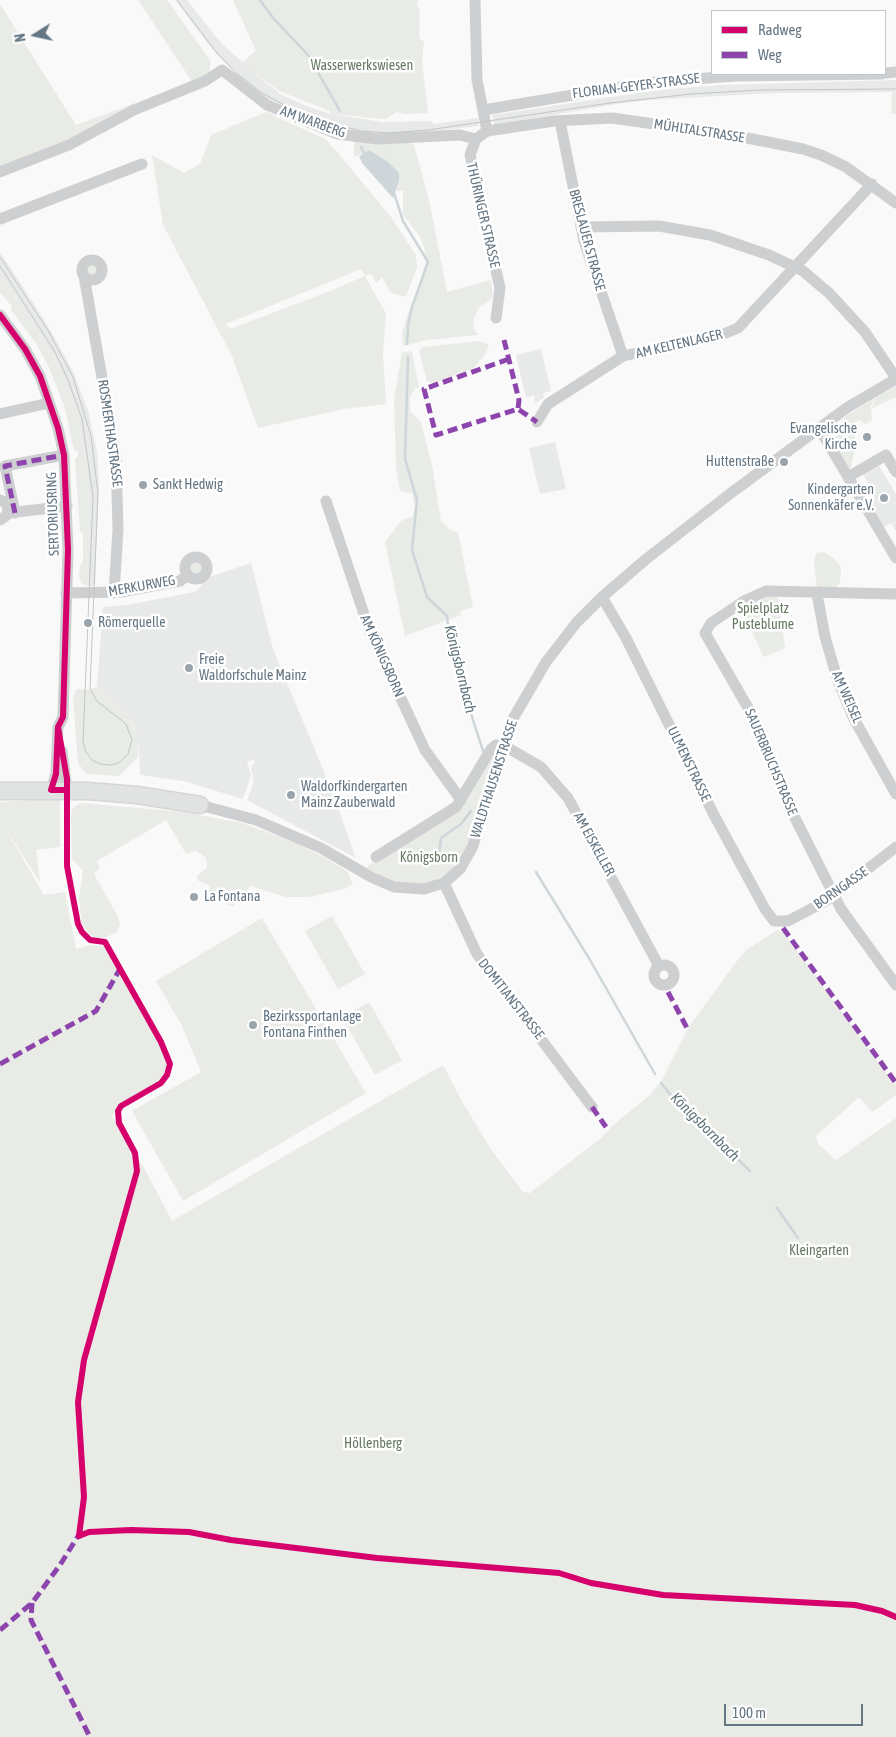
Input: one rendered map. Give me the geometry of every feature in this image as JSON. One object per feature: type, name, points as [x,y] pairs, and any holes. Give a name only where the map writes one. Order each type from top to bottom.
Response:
[{"type":"street","points":[[475,0],[475,55],[482,110],[487,131],[476,139]]},
{"type":"street","name":"AM WARBERG","points":[[0,172],[69,146],[134,110],[205,81],[222,70],[267,105],[337,134],[378,139],[460,135],[476,139]]},
{"type":"street","name":"FLORIAN-GEYER-STRASSE","points":[[482,110],[678,80],[736,76],[810,75]]},
{"type":"street","name":"MÜHLTALSTRASSE","points":[[487,131],[560,121],[612,118],[732,135],[803,149],[846,166],[896,203]]},
{"type":"street","name":"BRESLAUER STRASSE","points":[[560,121],[581,227],[623,356]]},
{"type":"street","name":"THÜRINGER STRASSE","points":[[476,139],[471,148],[470,161],[500,288],[500,302],[496,318]]},
{"type":"street","points":[[0,219],[142,164]]},
{"type":"street","name":"AM KELTENLAGER","points":[[537,422],[548,404],[623,356],[733,331],[743,324],[872,184]]},
{"type":"street","points":[[581,227],[659,226],[710,235],[770,255],[804,272],[849,314],[875,345],[896,378]]},
{"type":"street","name":"ROSMERTHASTRASSE","points":[[84,276],[116,457],[118,529],[114,592]]},
{"type":"street","name":"SERTORIUSRING","points":[[0,315],[30,358],[40,376],[64,455],[67,506],[66,593],[63,717],[58,727],[66,774],[59,790]]},
{"type":"street","name":"WALDTHAUSENSTRASSE","points":[[444,883],[460,869],[473,846],[503,745],[514,717],[546,662],[577,622],[602,597],[718,503],[848,407],[896,378]]},
{"type":"street","points":[[0,414],[49,403]]},
{"type":"street","points":[[819,428],[896,558]]},
{"type":"street","points":[[848,477],[891,452],[896,472]]},
{"type":"street","points":[[8,515],[3,466],[64,455]]},
{"type":"street","points":[[0,500],[7,506],[8,515]]},
{"type":"street","name":"AM KÖNIGSBORN","points":[[326,501],[370,632],[425,750],[461,800]]},
{"type":"street","name":"SERTORIUSRING","points":[[8,515],[67,506]]},
{"type":"street","name":"MERKURWEG","points":[[66,593],[114,592],[180,581],[188,575]]},
{"type":"street","name":"SAUERBRUCHSTRASSE","points":[[817,594],[764,592],[715,620],[705,630],[755,720],[795,818],[841,909],[896,985]]},
{"type":"street","points":[[817,594],[896,594]]},
{"type":"street","name":"AM WEISEL","points":[[817,594],[825,636],[838,681],[853,717],[896,794]]},
{"type":"street","name":"ULMENSTRASSE","points":[[602,597],[615,616],[714,815],[762,905],[774,921],[783,922]]},
{"type":"street","points":[[376,857],[447,814],[461,800],[491,749],[496,745],[503,745]]},
{"type":"street","name":"AM EISKELLER","points":[[503,745],[534,762],[549,774],[568,798],[659,966]]},
{"type":"street","points":[[0,791],[59,790],[137,795],[200,805],[256,820],[321,848],[371,878],[394,887],[424,888],[444,883]]},
{"type":"street","name":"BORNGASSE","points":[[783,922],[834,895],[896,847]]},
{"type":"street","name":"DOMITIANSTRASSE","points":[[444,883],[476,954],[592,1108]]},
{"type":"shaded area","points":[[175,0],[187,0],[221,43],[280,94],[309,107],[330,114],[383,122],[432,121],[433,124],[478,118],[479,126],[391,136],[336,130],[267,99],[237,75],[211,48]]},
{"type":"shaded area","points":[[896,80],[896,92],[776,93],[665,99],[629,102],[494,125],[492,115],[658,90],[721,85]]},
{"type":"shaded area","points":[[369,150],[388,162],[399,173],[399,181],[393,198],[362,163],[359,156]]},
{"type":"shaded area","points":[[0,252],[45,321],[72,369],[88,410],[97,452],[99,481],[95,586],[87,586],[89,514],[87,467],[77,408],[58,364],[0,272]]},
{"type":"shaded area","points":[[541,349],[551,391],[543,393],[544,398],[535,403],[534,395],[526,398],[516,355]]},
{"type":"shaded area","points":[[555,442],[566,489],[540,494],[529,448]]},
{"type":"shaded area","name":"Kindergarten Sonnenkäfer e.V.","points":[[878,464],[896,494],[896,531],[891,523],[884,527],[868,500],[875,496],[862,473]]},
{"type":"shaded area","name":"Freie Waldorfschule Mainz","points":[[251,563],[273,649],[332,791],[356,858],[247,800],[254,782],[251,767],[255,763],[253,759],[247,762],[251,775],[243,799],[183,781],[140,775],[139,746],[135,727],[129,717],[97,687],[103,607],[126,605],[195,592],[209,577]]},
{"type":"green space","points":[[138,0],[167,0],[211,62],[209,72],[193,83]]},
{"type":"green space","name":"Wasserwerkswiesen","points":[[233,0],[418,0],[417,4],[420,11],[419,38],[424,42],[422,62],[428,113],[405,114],[397,112],[385,119],[330,114],[330,111],[279,91],[241,63],[256,51]]},
{"type":"green space","points":[[0,4],[76,125],[135,103],[131,109],[84,135],[0,170]]},
{"type":"green space","points":[[892,91],[896,92],[896,114],[891,114]]},
{"type":"green space","points":[[266,112],[325,139],[391,217],[416,255],[417,268],[406,297],[391,293],[382,277],[376,283],[371,274],[365,276],[386,314],[383,354],[386,404],[344,409],[258,428],[232,356],[163,225],[152,155],[184,173],[200,164],[211,135]],"holes":[[[361,269],[365,276],[230,329],[226,324]]]},
{"type":"green space","points":[[354,141],[406,142],[414,145],[429,200],[447,292],[491,280],[493,294],[491,299],[480,306],[473,320],[474,328],[478,335],[427,340],[403,346],[402,334],[420,283],[426,261],[425,250],[420,237],[403,215],[403,191],[396,191],[399,181],[369,150],[354,157]]},
{"type":"green space","points":[[90,263],[94,263],[98,269],[94,275],[90,275],[86,271],[86,267]]},
{"type":"green space","points":[[0,272],[58,364],[77,408],[87,467],[89,514],[87,586],[81,583],[79,577],[80,566],[83,561],[83,533],[80,532],[75,459],[78,456],[77,451],[74,451],[65,408],[49,367],[35,342],[11,310],[11,305],[0,293]]},
{"type":"green space","points":[[480,341],[489,345],[486,353],[474,368],[434,383],[427,382],[419,351],[423,347]]},
{"type":"green space","points":[[412,351],[419,388],[415,388],[410,397],[410,411],[421,422],[432,465],[441,521],[450,530],[458,533],[473,607],[460,611],[461,615],[405,636],[385,542],[401,521],[413,516],[415,505],[412,493],[400,491],[396,467],[394,398],[402,353]]},
{"type":"green space","points":[[896,386],[896,397],[872,408],[876,397]]},
{"type":"green space","points":[[875,398],[871,406],[872,420],[865,424],[860,420],[855,422],[856,428],[853,433],[858,445],[855,449],[851,468],[846,465],[834,443],[836,429],[846,416]]},
{"type":"green space","points":[[824,552],[838,562],[841,569],[840,583],[836,588],[817,587],[814,563],[816,553]]},
{"type":"green space","points":[[194,562],[198,562],[202,568],[198,574],[194,574],[190,570],[190,566]]},
{"type":"green space","name":"Spielplatz Pusteblume","points":[[768,596],[778,597],[785,648],[764,657],[741,609]]},
{"type":"green space","points":[[97,687],[129,717],[139,737],[138,757],[119,776],[86,774],[78,763],[73,697],[77,689],[87,690]]},
{"type":"green space","name":"Königsborn","points":[[494,753],[467,850],[446,876],[428,884],[402,885],[367,869],[368,866],[379,858],[433,827]]},
{"type":"green space","name":"Höllenberg","points":[[60,799],[60,847],[36,850],[40,882],[5,828],[44,895],[65,892],[76,949],[91,945],[103,946],[125,980],[166,1054],[168,1064],[163,1078],[118,1105],[112,1116],[135,1157],[142,1164],[172,1221],[443,1065],[492,1151],[523,1192],[530,1193],[601,1138],[612,1126],[650,1095],[661,1081],[690,1025],[746,950],[777,930],[784,933],[896,1086],[896,1095],[872,1112],[859,1097],[816,1136],[818,1144],[836,1160],[896,1118],[896,1737],[0,1737],[0,802]]},
{"type":"green space","points":[[81,803],[183,812],[242,823],[294,842],[322,856],[347,871],[353,884],[343,889],[310,897],[286,897],[250,886],[233,907],[224,903],[224,897],[218,897],[209,892],[210,886],[197,880],[197,876],[207,868],[206,858],[196,851],[186,854],[166,820],[97,861],[100,868],[94,874],[117,915],[120,925],[116,933],[96,938],[88,933],[82,923],[79,898],[83,871],[72,859],[71,816],[73,808]]},
{"type":"green space","points":[[332,916],[365,974],[338,989],[305,931]]},
{"type":"green space","name":"Bezirkssportanlage Fontana Finthen","points":[[262,918],[366,1093],[183,1201],[132,1111],[201,1072],[182,1026],[156,981]]},
{"type":"green space","points":[[369,1002],[402,1060],[375,1075],[342,1017]]},
{"type":"waterway","name":"Königsbornbach","points":[[260,0],[274,19],[308,55],[340,111]]},
{"type":"waterway","name":"Königsbornbach","points":[[361,147],[365,155]]},
{"type":"waterway","name":"Königsbornbach","points":[[394,193],[403,221],[428,262],[412,307],[408,325],[407,344]]},
{"type":"waterway","name":"Königsbornbach","points":[[408,357],[405,459],[417,500],[412,550],[427,597],[447,616],[450,641],[462,674],[464,692],[483,751]]},
{"type":"waterway","name":"Königsbornbach","points":[[431,857],[439,856],[441,838],[461,824],[471,811]]},
{"type":"waterway","name":"Königsbornbach","points":[[536,872],[590,960],[655,1074]]},
{"type":"waterway","name":"Königsbornbach","points":[[661,1083],[682,1109],[697,1120],[750,1171]]},
{"type":"waterway","name":"Königsbornbach","points":[[777,1208],[798,1238]]},
{"type":"tram line","points":[[177,0],[217,53],[236,73],[262,93],[306,117],[361,131],[388,133],[428,130],[610,103],[691,94],[759,90],[896,89]]},
{"type":"tram line","points":[[0,257],[49,332],[73,377],[91,436],[98,493],[90,689],[97,701],[126,724],[132,740],[128,754],[120,762],[112,765],[100,764],[92,760],[86,752],[83,742],[93,497],[82,419],[68,380],[55,352],[0,266]]},
{"type":"marked path","points":[[504,340],[519,400],[518,409]]},
{"type":"marked path","points":[[509,359],[424,389],[436,435],[518,409],[537,422]]},
{"type":"marked path","points":[[15,513],[5,466],[64,455]]},
{"type":"marked path","points":[[783,928],[896,1083]]},
{"type":"marked path","points":[[0,1064],[96,1011],[121,967]]},
{"type":"marked path","points":[[668,992],[687,1028]]},
{"type":"marked path","points":[[592,1107],[606,1127]]},
{"type":"marked path","points":[[0,1630],[32,1603],[60,1565],[80,1533]]},
{"type":"marked path","points":[[32,1603],[31,1620],[90,1737]]},
{"type":"cycle path","points":[[0,315],[25,349],[40,376],[58,428],[64,455],[68,550],[63,717],[58,727],[56,774],[51,790],[67,790]]},
{"type":"cycle path","points":[[58,727],[67,779],[67,866],[78,924],[82,932],[90,940],[105,942],[161,1042],[170,1064],[167,1075],[161,1083],[121,1106],[118,1111],[119,1123],[135,1153],[137,1171],[84,1360],[78,1402],[84,1497],[79,1536]]},
{"type":"cycle path","points":[[79,1536],[89,1532],[131,1530],[189,1532],[231,1540],[377,1558],[559,1573],[591,1583],[663,1595],[855,1605],[882,1611],[896,1617]]},
{"type":"place","name":"Evangelische Kirche","points":[[867,437]]},
{"type":"place","name":"Huttenstraße","points":[[784,462]]},
{"type":"place","name":"Sankt Hedwig","points":[[143,485]]},
{"type":"place","name":"Kindergarten Sonnenkäfer e.V.","points":[[884,498]]},
{"type":"place","name":"Römerquelle","points":[[88,623]]},
{"type":"place","name":"Freie Waldorfschule Mainz","points":[[189,668]]},
{"type":"place","name":"Waldorfkindergarten Mainz Zauberwald","points":[[291,795]]},
{"type":"place","name":"La Fontana","points":[[194,897]]},
{"type":"place","name":"Bezirkssportanlage Fontana Finthen","points":[[253,1025]]},
{"type":"park label","name":"Kleingarten","points":[[819,1251]]}]
